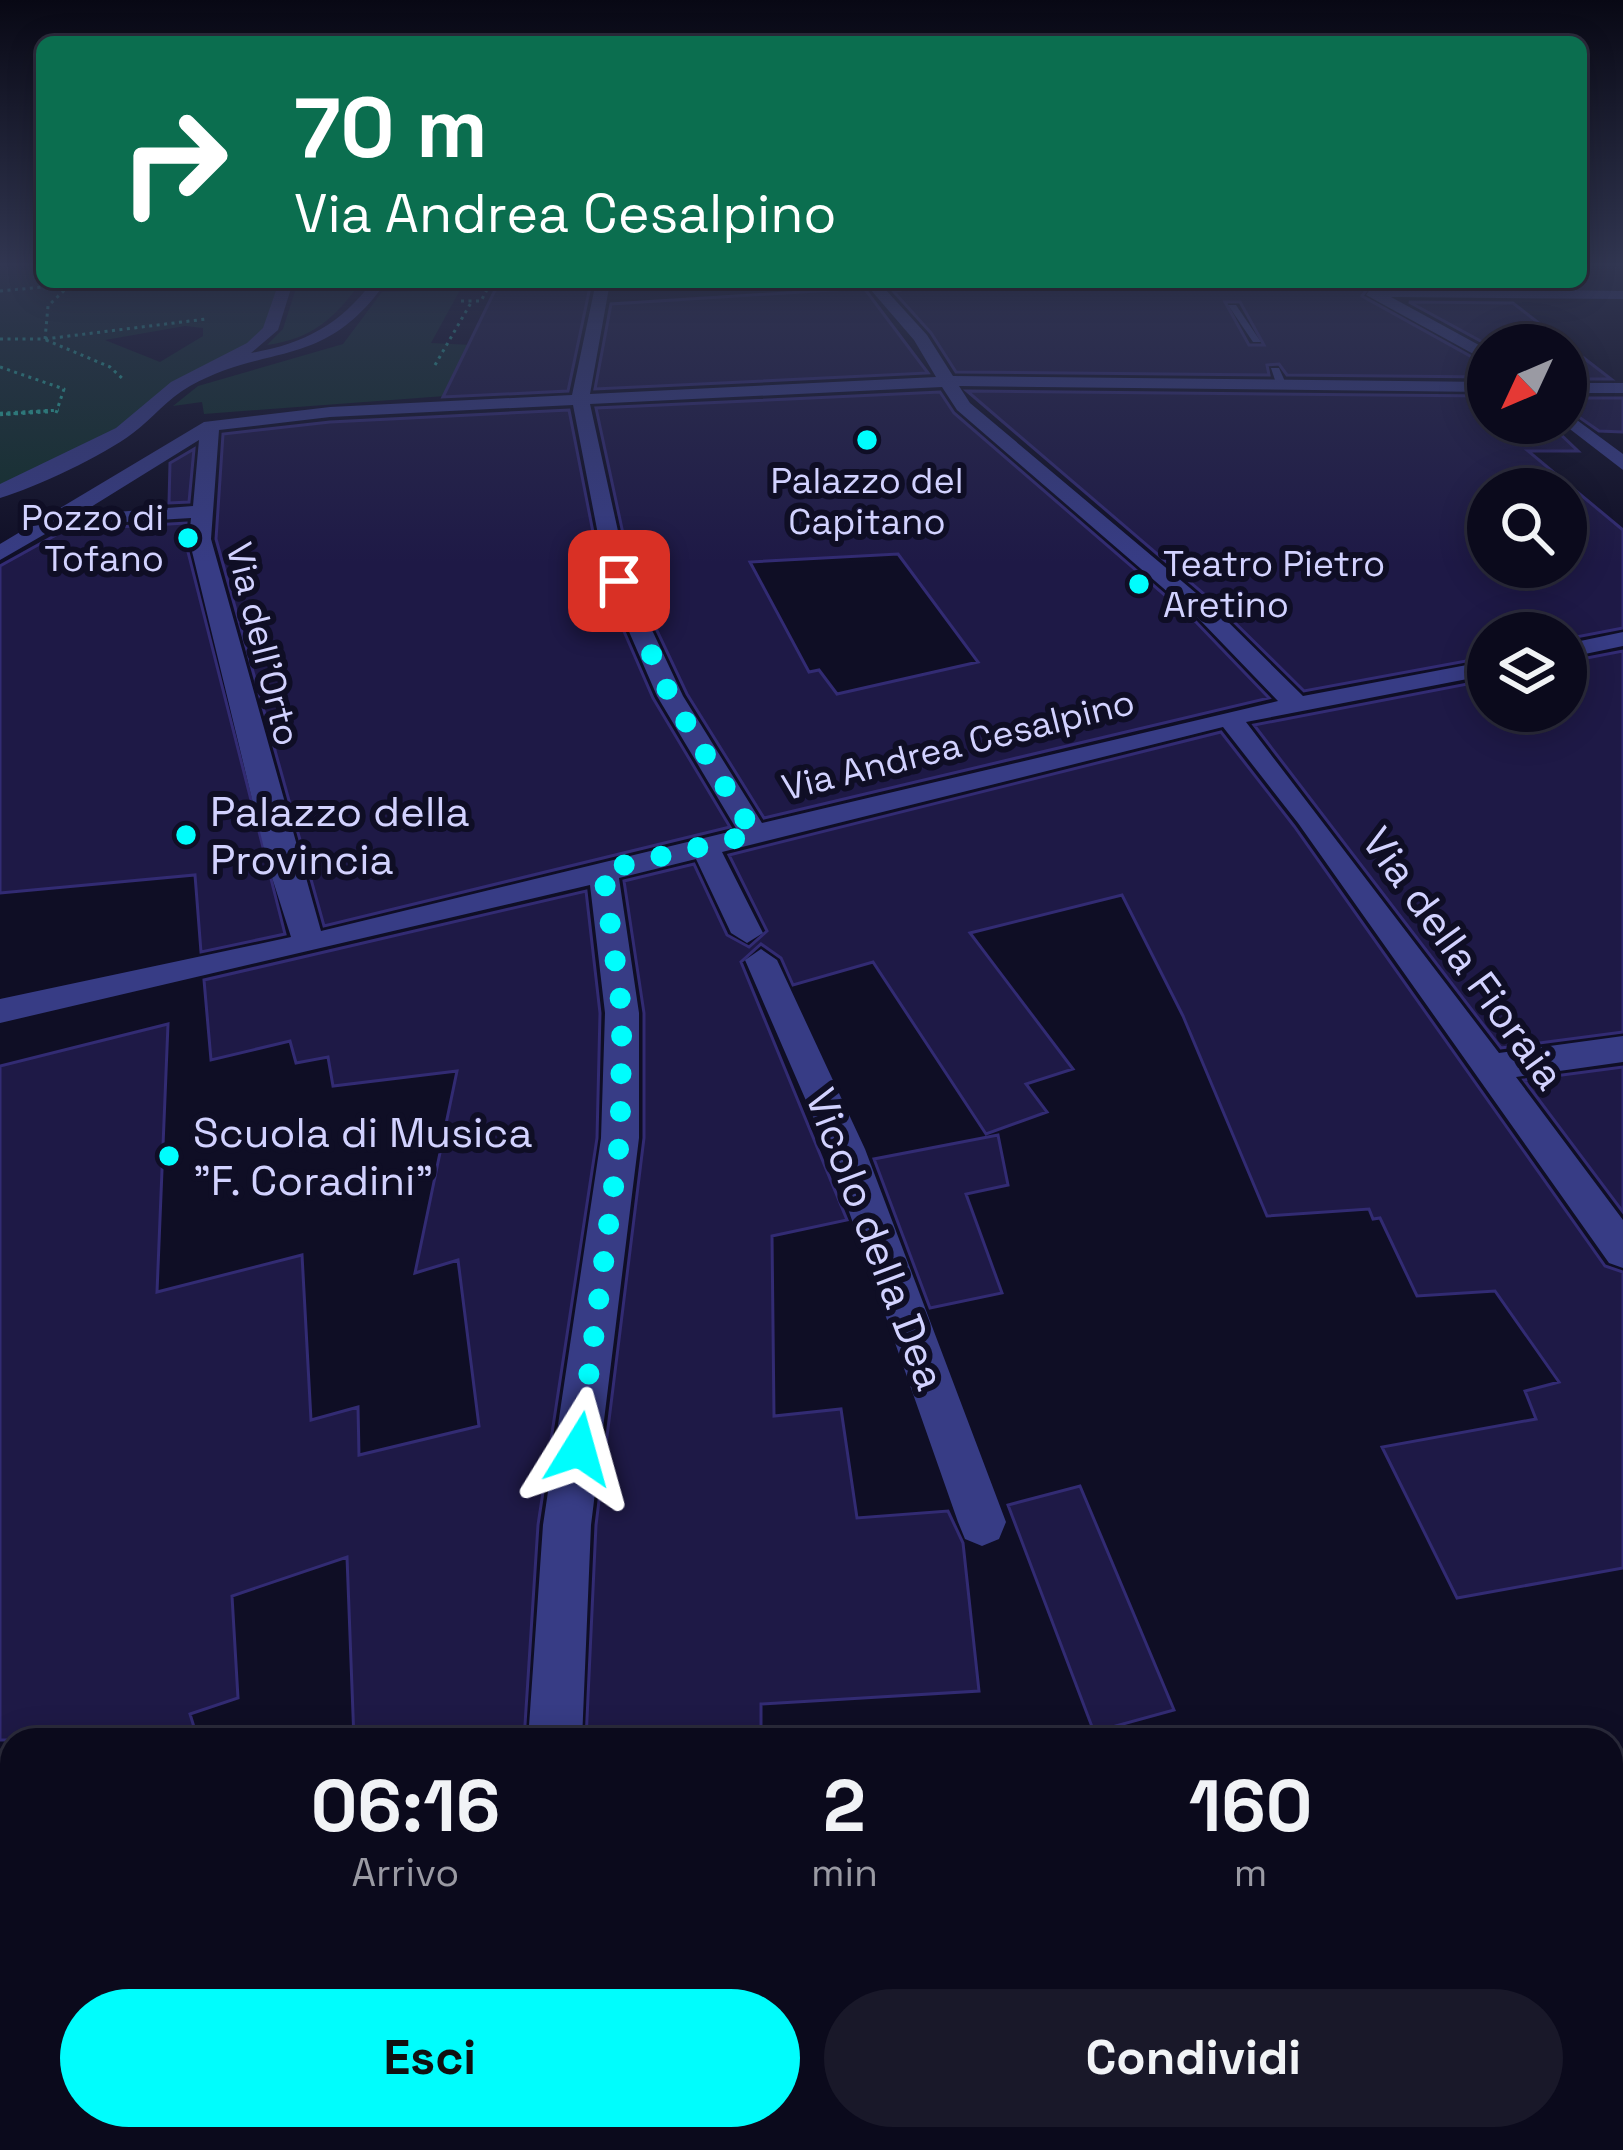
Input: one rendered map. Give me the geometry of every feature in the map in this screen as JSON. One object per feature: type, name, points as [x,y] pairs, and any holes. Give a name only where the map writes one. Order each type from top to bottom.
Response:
[{"type":"street","points":[[0,492],[123,431],[177,386],[228,362]]},
{"type":"street","points":[[587,362],[580,398],[619,581],[670,696],[754,834]]},
{"type":"street","points":[[936,362],[954,384],[962,406],[1207,614],[1300,708]]},
{"type":"street","points":[[0,553],[210,426],[330,412],[993,380],[1279,377],[1467,386]]},
{"type":"street","points":[[1587,388],[1623,388]]},
{"type":"street","name":"Via dell'Orto","points":[[210,426],[200,539],[225,651],[309,944]]},
{"type":"street","points":[[1587,434],[1623,464]]},
{"type":"street","points":[[56,523],[203,512]]},
{"type":"street","points":[[1587,647],[1623,639]]},
{"type":"street","name":"Via Andrea Cesalpino","points":[[0,1011],[309,944],[1229,718],[1467,672]]},
{"type":"street","name":"Via della Fioraia","points":[[1229,718],[1308,818],[1485,1068],[1623,1251]]},
{"type":"street","name":"Vicolo della Dea","points":[[704,845],[846,1149],[982,1522]]},
{"type":"street","points":[[556,1728],[567,1525],[620,1138],[622,1012],[603,870]]},
{"type":"street","points":[[1485,1068],[1623,1049]]},
{"type":"path","points":[[0,367],[64,388],[60,410],[43,421]]},
{"type":"green space","points":[[0,362],[216,362],[177,386],[123,432],[0,492]]},
{"type":"green space","points":[[280,362],[477,362],[445,396],[204,414],[202,402],[173,406],[198,386]]},
{"type":"building","points":[[460,362],[574,362],[568,391],[443,397]]},
{"type":"building","points":[[600,362],[920,362],[928,373],[595,389]]},
{"type":"building","points":[[950,362],[1467,362],[1467,377],[1287,375],[1279,364],[1267,365],[1269,375],[956,372]]},
{"type":"building","points":[[1587,362],[1590,362],[1611,379],[1587,379]]},
{"type":"building","points":[[967,391],[1467,396],[1467,444],[1571,444],[1578,451],[1528,451],[1548,468],[1467,468],[1467,588],[1587,588],[1587,500],[1623,530],[1623,628],[1587,635],[1587,612],[1467,612],[1467,661],[1304,691],[1218,606]]},
{"type":"building","points":[[940,392],[954,413],[1196,622],[1269,698],[764,818],[687,694],[633,580],[596,408]],"holes":[[[898,554],[978,662],[837,694],[819,670],[809,672],[750,562]]]},
{"type":"building","points":[[1587,398],[1623,398],[1623,432],[1599,431],[1587,423]]},
{"type":"building","points":[[569,410],[603,583],[653,698],[730,827],[324,926],[216,539],[223,434],[330,422]]},
{"type":"building","points":[[194,449],[189,502],[169,503],[170,463]]},
{"type":"building","points":[[186,523],[185,540],[285,934],[201,952],[195,875],[0,893],[0,566],[65,530]]},
{"type":"building","points":[[1623,651],[1623,1032],[1501,1048],[1254,725],[1467,684],[1467,732],[1587,732],[1587,658]]},
{"type":"building","points":[[1221,732],[1294,826],[1605,1266],[1623,1272],[1623,1568],[1457,1598],[1382,1447],[1536,1419],[1525,1391],[1559,1382],[1495,1291],[1417,1296],[1380,1218],[1373,1219],[1369,1209],[1267,1216],[1183,1016],[1122,895],[970,933],[1073,1069],[1026,1084],[1047,1112],[986,1134],[873,962],[793,985],[781,958],[761,944],[741,962],[847,1220],[772,1236],[774,1416],[841,1409],[857,1518],[948,1511],[963,1543],[979,1691],[761,1704],[761,1728],[587,1728],[596,1525],[644,1138],[644,1013],[624,881],[694,864],[727,935],[749,947],[767,931],[729,855]]},
{"type":"building","points":[[586,891],[600,1013],[597,1138],[538,1525],[525,1728],[354,1728],[347,1557],[232,1596],[238,1698],[190,1714],[194,1728],[0,1728],[0,1066],[168,1024],[157,1292],[302,1255],[311,1420],[358,1407],[359,1455],[479,1426],[458,1260],[415,1273],[457,1071],[333,1086],[328,1057],[296,1063],[290,1041],[211,1060],[204,980]]},
{"type":"building","points":[[1623,1067],[1623,1212],[1524,1080]]},
{"type":"building","points":[[998,1135],[1008,1185],[966,1194],[1002,1293],[930,1308],[874,1159]]},
{"type":"building","points":[[1080,1486],[1174,1710],[1092,1728],[1008,1505]]},
{"type":"place","name":"Palazzo del Capitano","points":[[867,440]]},
{"type":"place","name":"Pozzo di Tofano","points":[[188,538]]},
{"type":"place","name":"Teatro Pietro Aretino","points":[[1139,584]]},
{"type":"place","name":"Palazzo della Provincia","points":[[186,835]]},
{"type":"place","name":"Scuola di Musica \"F. Coradini\"","points":[[169,1156]]},
{"type":"route","points":[[579,1449],[620,1138],[622,1012],[603,870],[754,834],[670,696],[619,581]]}]
